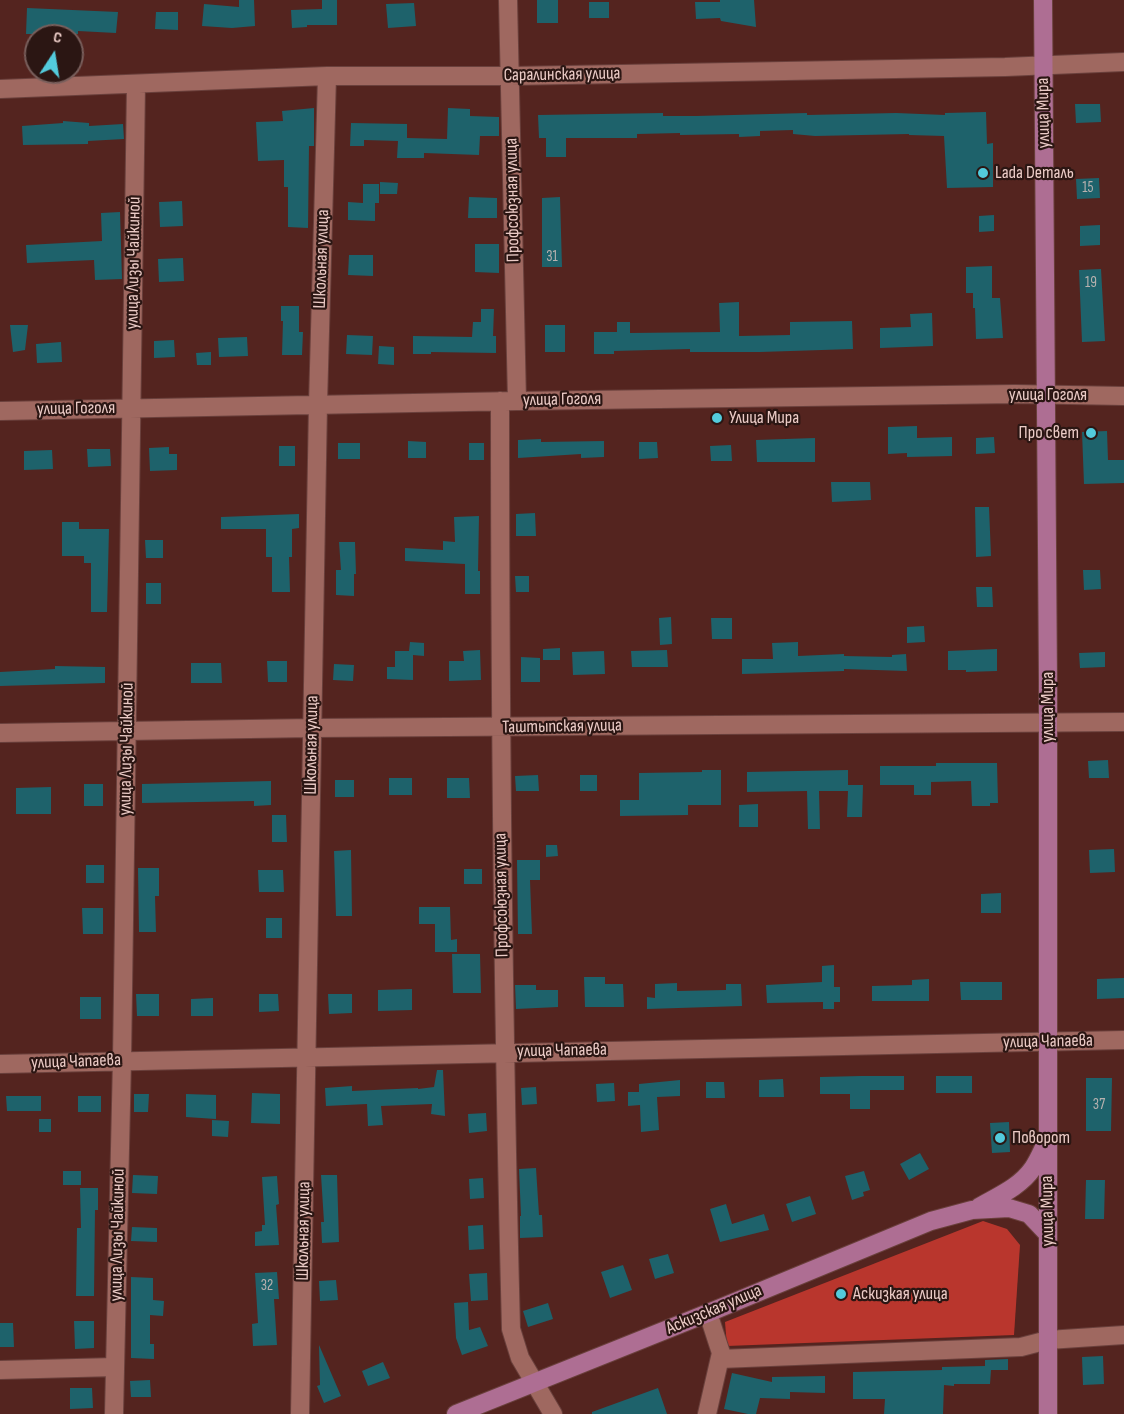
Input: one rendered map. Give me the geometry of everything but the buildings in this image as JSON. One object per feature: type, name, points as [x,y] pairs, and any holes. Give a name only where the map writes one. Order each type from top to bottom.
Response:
[{"type":"main road","name":"улица Мира","points":[[1043,0],[1048,723],[1048,1414]]},
{"type":"main road","points":[[972,1210],[1010,1190],[1024,1178],[1033,1168],[1047,1141]]},
{"type":"main road","points":[[972,1210],[1009,1208],[1029,1214],[1047,1233]]},
{"type":"main road","name":"Аскизская улица","points":[[456,1414],[931,1221],[972,1210]]},
{"type":"street","name":"Профсоюзная улица","points":[[508,0],[511,76],[509,401],[500,728],[504,1052],[511,1329],[520,1358],[553,1414]]},
{"type":"street","name":"Саралинская улица","points":[[0,89],[327,76],[511,76],[1005,67],[1124,62]]},
{"type":"street","name":"Школьная улица","points":[[300,1414],[318,404],[327,76]]},
{"type":"street","name":"улица Лизы Чайкиной","points":[[114,1414],[122,1060],[136,84]]},
{"type":"street","name":"улица Гоголя","points":[[0,411],[509,401],[1124,396]]},
{"type":"street","name":"Таштыпская улица","points":[[0,733],[312,728],[1124,722]]},
{"type":"street","name":"улица Чапаева","points":[[0,1064],[1124,1040]]},
{"type":"street","points":[[707,1414],[721,1353],[708,1313]]},
{"type":"street","points":[[720,1359],[1021,1347],[1048,1340],[1124,1335]]},
{"type":"street","points":[[0,1370],[115,1367]]},
{"type":"shaded area","points":[[983,1221],[1007,1229],[1020,1245],[1014,1335],[727,1346],[725,1322]]},
{"type":"place","name":"Lada Dеталь","points":[[983,173]]},
{"type":"place","name":"Улица Мира","points":[[717,418]]},
{"type":"place","name":"Про свет","points":[[1091,433]]},
{"type":"place","name":"Поворот","points":[[1000,1138]]},
{"type":"place","name":"Аскизкая улица","points":[[841,1294]]}]
